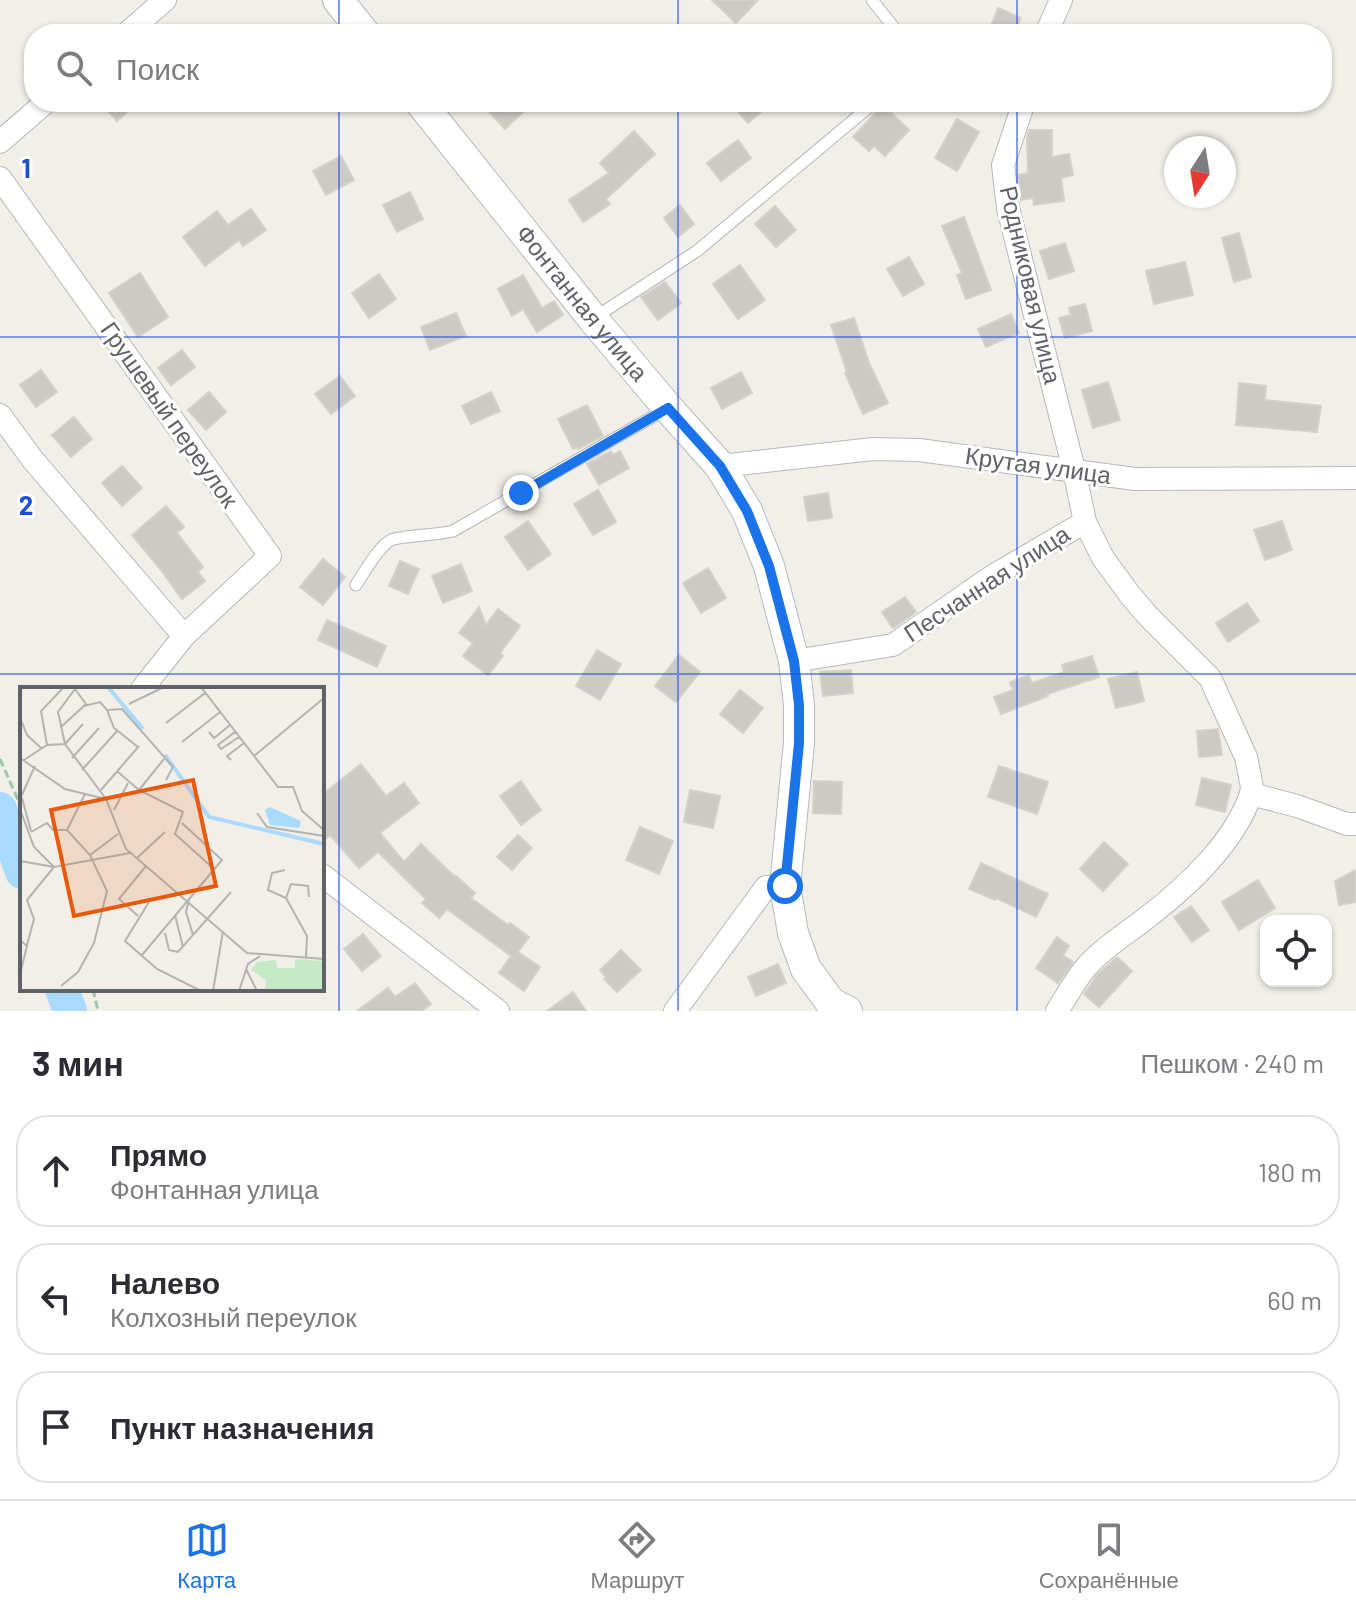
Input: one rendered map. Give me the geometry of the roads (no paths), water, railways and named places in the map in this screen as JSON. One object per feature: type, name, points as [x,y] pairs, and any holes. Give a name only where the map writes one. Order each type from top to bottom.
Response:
[{"type":"main road","points":[[338,0],[357,24]]},
{"type":"main road","name":"Фонтанная улица","points":[[428,112],[593,319],[720,466],[747,511],[769,566],[794,661],[799,705],[799,743],[785,886],[793,933],[806,969],[837,1008]]},
{"type":"street","points":[[137,24],[165,0]]},
{"type":"street","points":[[1050,24],[1061,0]]},
{"type":"street","points":[[0,142],[34,112]]},
{"type":"street","name":"Родниковая улица","points":[[1021,112],[1003,165],[1008,208],[1074,470]]},
{"type":"street","name":"Грушевый переулок","points":[[0,178],[270,556],[184,636]]},
{"type":"street","points":[[0,415],[33,460],[184,636],[144,687]]},
{"type":"street","name":"Крутая улица","points":[[720,466],[873,449],[919,450],[1135,479],[1356,478]]},
{"type":"street","name":"Песчанная улица","points":[[1074,470],[1085,522],[1103,558],[1148,616],[1210,678],[1246,757],[1251,794]]},
{"type":"street","name":"Песчанная улица","points":[[794,661],[893,645],[991,577],[1085,522]]},
{"type":"street","points":[[1057,1011],[1087,966],[1175,896],[1217,850],[1236,826],[1251,794],[1347,824],[1356,824]]},
{"type":"street","points":[[324,877],[498,1011]]},
{"type":"street","points":[[675,1011],[766,887],[785,886]]},
{"type":"lane","points":[[872,0],[891,24]]},
{"type":"lane","points":[[593,319],[697,251],[863,112]]},
{"type":"lane","points":[[356,585],[392,539],[453,531],[668,408]]},
{"type":"waterway","points":[[0,809],[20,866]]},
{"type":"waterway","points":[[63,991],[70,1011]]}]
